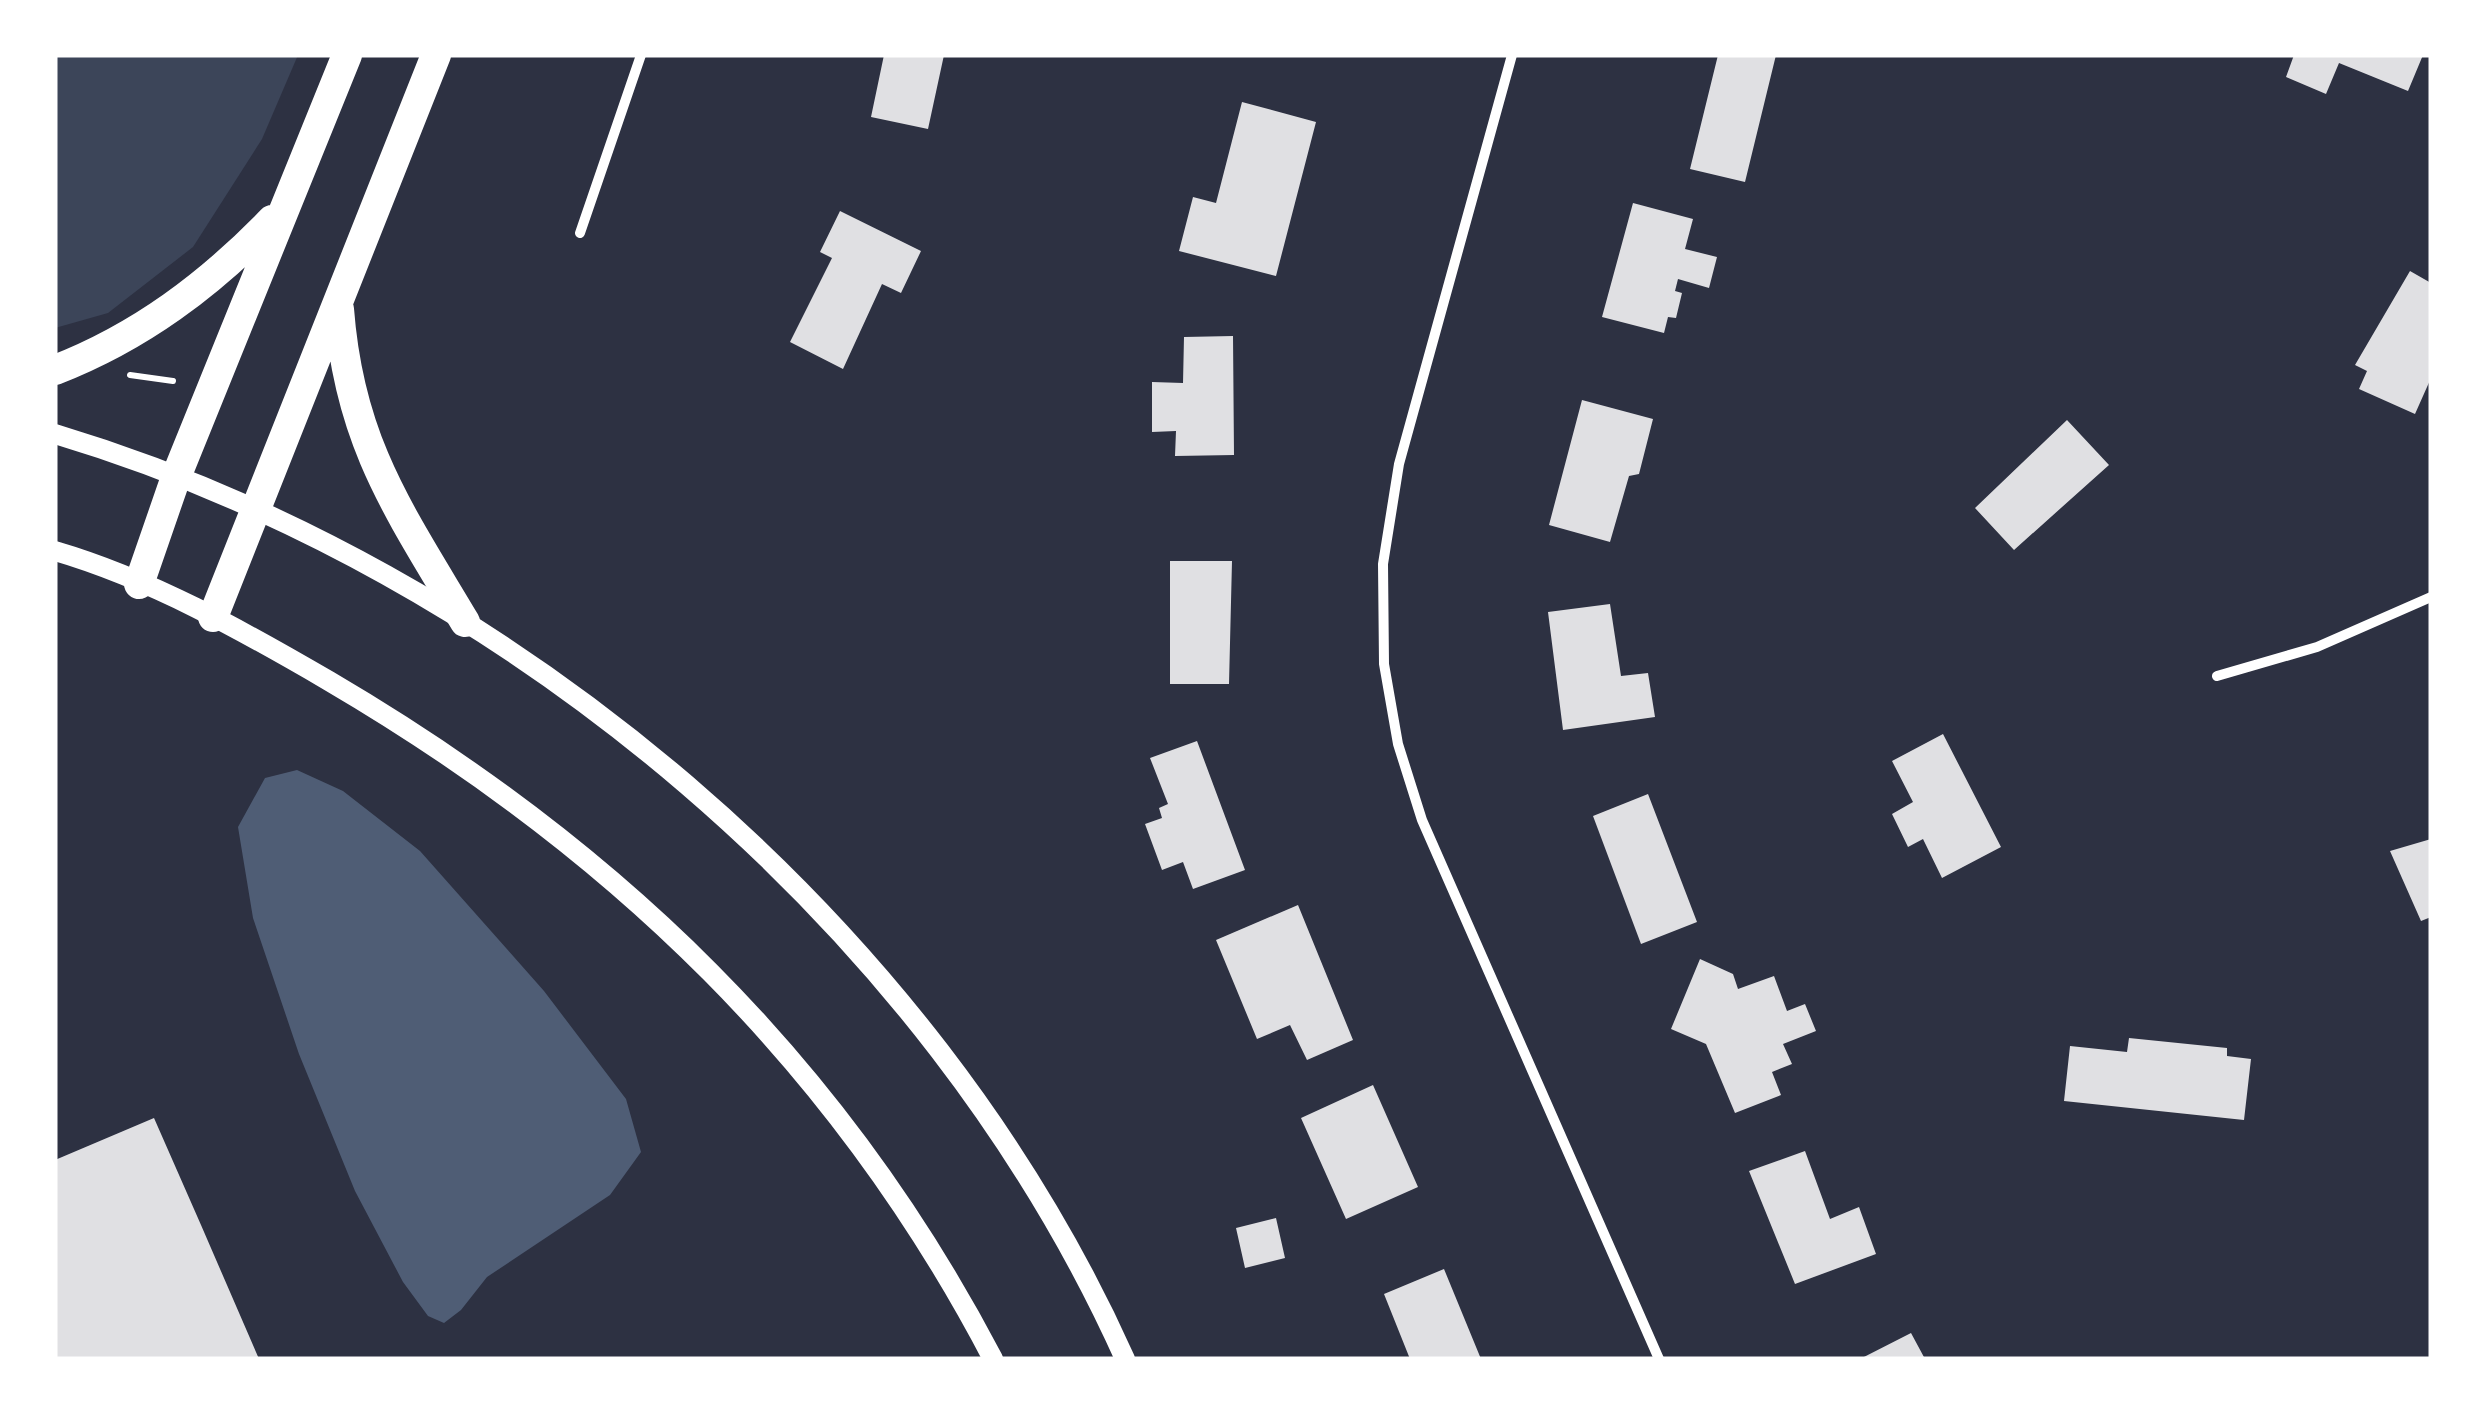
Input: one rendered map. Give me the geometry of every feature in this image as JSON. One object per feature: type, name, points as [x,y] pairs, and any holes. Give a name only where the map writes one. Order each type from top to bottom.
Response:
[{"type":"highway","points":[[139,584],[176,478],[347,55]]},
{"type":"highway","points":[[212,617],[436,55]]},
{"type":"highway","points":[[55,370],[112,347],[171,309],[242,251],[284,207]]},
{"type":"highway","points":[[339,302],[347,381],[363,439],[465,622]]},
{"type":"main road","points":[[55,434],[255,510],[465,622],[548,678],[740,830],[852,944],[1039,1195],[1125,1359]]},
{"type":"main road","points":[[55,551],[212,617],[377,709],[482,776],[582,851],[658,919],[736,998],[842,1120],[913,1217],[993,1359]]},
{"type":"street","points":[[580,233],[640,55]]},
{"type":"street","points":[[1512,55],[1399,464],[1383,564],[1384,664],[1398,744],[1422,820],[1659,1359]]},
{"type":"street","points":[[2217,676],[2317,647],[2431,597]]},
{"type":"shaded area","points":[[55,55],[298,55],[262,139],[193,247],[108,313],[55,328]]},
{"type":"shaded area","points":[[297,770],[343,791],[420,851],[544,991],[626,1099],[641,1152],[610,1195],[487,1277],[461,1310],[444,1323],[428,1316],[403,1282],[355,1191],[299,1054],[253,918],[238,827],[265,778]]},
{"type":"building","points":[[884,55],[944,55],[928,129],[871,117]]},
{"type":"building","points":[[1718,55],[1776,55],[1745,182],[1690,169]]},
{"type":"building","points":[[2294,55],[2423,55],[2408,91],[2339,63],[2326,94],[2286,77]]},
{"type":"building","points":[[1242,102],[1316,122],[1276,276],[1179,251],[1193,197],[1216,203]]},
{"type":"building","points":[[1633,203],[1693,219],[1685,249],[1717,257],[1709,288],[1678,279],[1675,291],[1682,293],[1676,318],[1668,317],[1664,333],[1602,317]]},
{"type":"building","points":[[840,211],[921,251],[901,293],[882,284],[843,369],[790,342],[832,258],[820,252]]},
{"type":"building","points":[[2410,271],[2431,283],[2431,378],[2415,414],[2359,389],[2367,371],[2355,365]]},
{"type":"building","points":[[1233,336],[1234,455],[1175,456],[1176,431],[1152,432],[1152,382],[1183,383],[1184,337]]},
{"type":"building","points":[[1582,400],[1653,419],[1639,474],[1629,476],[1610,542],[1549,525]]},
{"type":"building","points":[[2067,420],[2109,465],[2014,550],[1975,508]]},
{"type":"building","points":[[1170,561],[1232,561],[1229,684],[1170,684]]},
{"type":"building","points":[[1610,604],[1621,676],[1648,673],[1655,717],[1563,730],[1548,612]]},
{"type":"building","points":[[1943,734],[2001,847],[1942,878],[1923,839],[1908,847],[1892,814],[1913,802],[1892,761]]},
{"type":"building","points":[[1197,741],[1245,870],[1193,889],[1183,862],[1162,870],[1145,824],[1162,818],[1159,808],[1168,804],[1150,758]]},
{"type":"building","points":[[1648,794],[1697,922],[1641,944],[1593,816]]},
{"type":"building","points":[[2431,839],[2431,917],[2421,921],[2390,851]]},
{"type":"building","points":[[1298,905],[1353,1040],[1307,1060],[1290,1025],[1257,1039],[1216,940]]},
{"type":"building","points":[[1700,959],[1733,974],[1738,989],[1774,976],[1787,1011],[1805,1004],[1816,1031],[1783,1044],[1792,1064],[1772,1072],[1781,1095],[1735,1113],[1706,1044],[1671,1029]]},
{"type":"building","points":[[2129,1038],[2227,1048],[2227,1056],[2251,1059],[2244,1120],[2064,1101],[2070,1046],[2127,1052]]},
{"type":"building","points":[[1373,1085],[1418,1187],[1346,1219],[1301,1118]]},
{"type":"building","points":[[154,1118],[259,1359],[55,1359],[55,1160]]},
{"type":"building","points":[[1805,1151],[1830,1219],[1859,1207],[1876,1254],[1795,1284],[1749,1171]]},
{"type":"building","points":[[1276,1218],[1285,1258],[1245,1268],[1236,1228]]},
{"type":"building","points":[[1444,1269],[1481,1359],[1410,1359],[1384,1294]]},
{"type":"building","points":[[1911,1333],[1925,1359],[1860,1359]]}]
